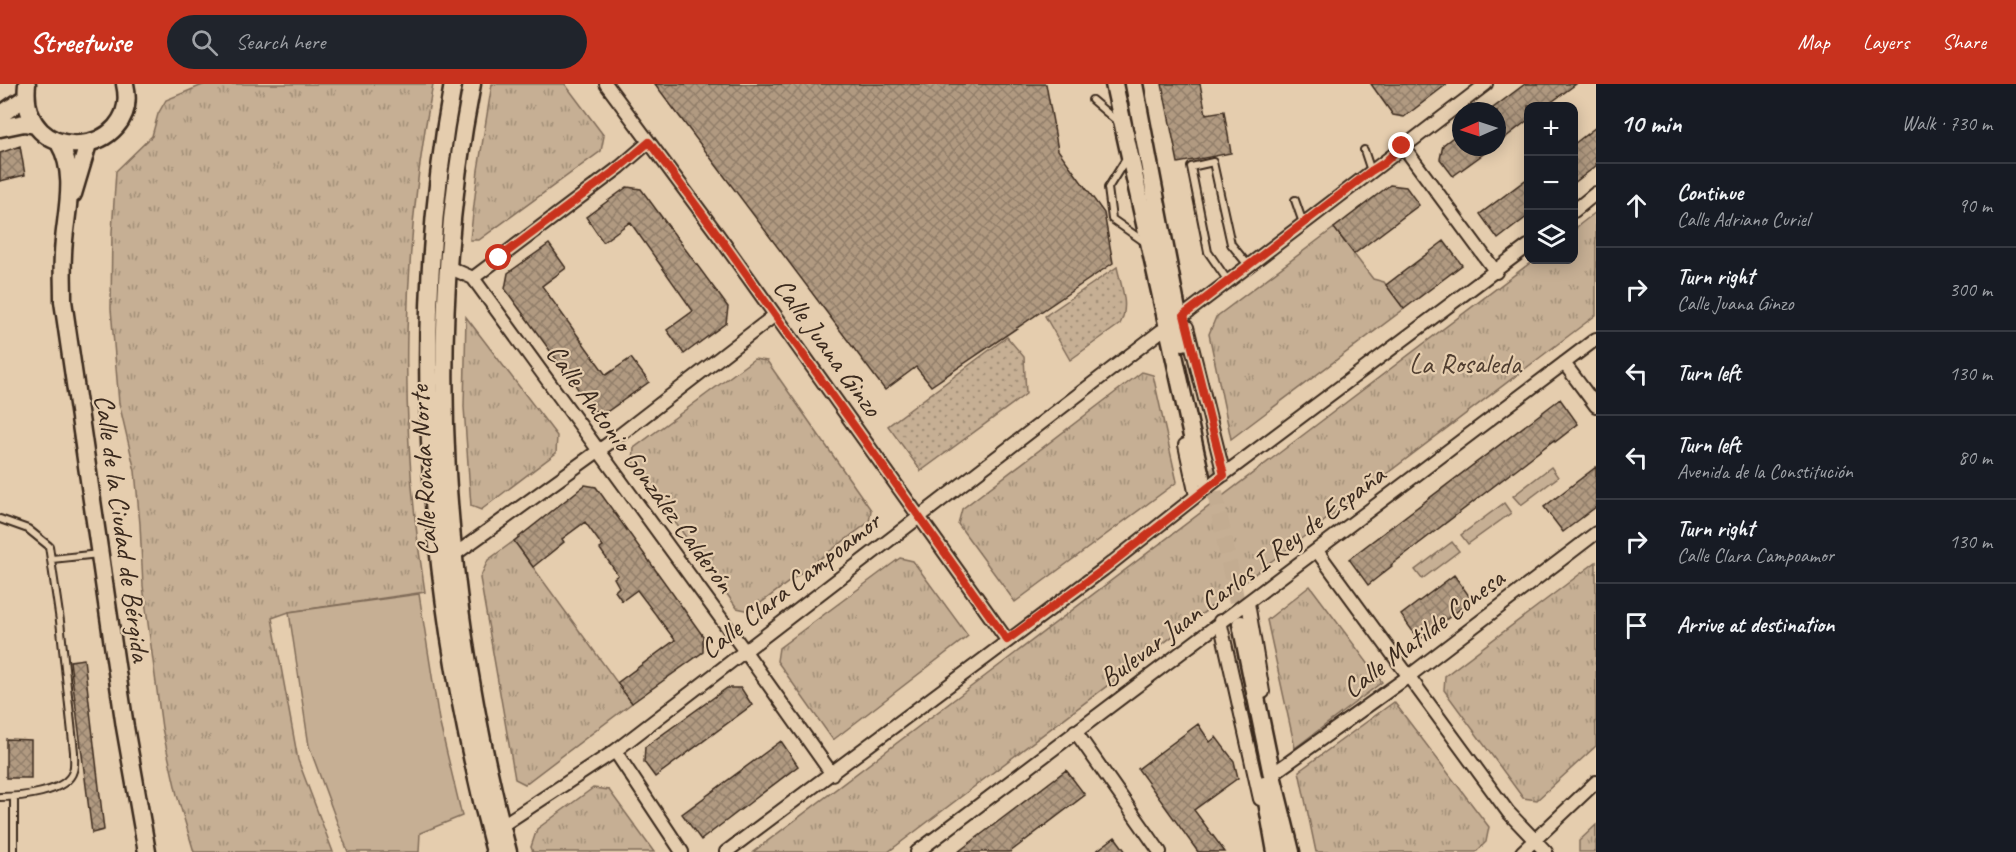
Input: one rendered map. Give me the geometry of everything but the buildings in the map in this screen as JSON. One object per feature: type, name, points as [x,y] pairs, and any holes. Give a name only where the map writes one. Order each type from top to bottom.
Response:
[{"type":"street","points":[[125,84],[126,102]]},
{"type":"street","points":[[26,91],[28,112],[35,125],[46,136],[59,143],[74,146],[100,140],[117,124],[136,84]]},
{"type":"street","name":"Calle Ronda Norte","points":[[453,84],[445,125],[434,226],[429,318],[430,443],[446,614],[478,789],[495,852]]},
{"type":"street","name":"Calle Ronda Norte","points":[[472,84],[454,194],[444,323],[444,398],[448,486],[460,610],[471,683],[508,852]]},
{"type":"street","name":"Calle Juana Ginzo","points":[[606,84],[920,515],[1007,640]]},
{"type":"street","points":[[1114,84],[1149,245],[1184,315],[1212,473]]},
{"type":"street","points":[[1134,84],[1163,270],[1212,473]]},
{"type":"street","points":[[1184,315],[1486,84]]},
{"type":"street","points":[[0,116],[26,91]]},
{"type":"street","points":[[0,128],[24,123],[35,125]]},
{"type":"street","points":[[448,267],[473,278],[620,167],[649,142]]},
{"type":"street","name":"Calle de la Ciudad de Bérgida","points":[[59,143],[65,153],[70,190],[63,252],[63,301],[147,852]]},
{"type":"street","name":"Calle de la Ciudad de Bérgida","points":[[68,212],[88,144]]},
{"type":"street","points":[[1402,146],[1496,272]]},
{"type":"street","points":[[1575,210],[1596,194]]},
{"type":"street","points":[[726,852],[1104,569],[1196,496],[1212,473],[1496,272],[1524,249]]},
{"type":"street","points":[[1163,270],[1161,331],[1196,496]]},
{"type":"street","name":"Calle Antonio González Calderón","points":[[473,278],[832,774]]},
{"type":"street","points":[[454,555],[599,450],[775,315]]},
{"type":"street","name":"Calle Clara Campoamor","points":[[501,826],[615,751],[1161,331]]},
{"type":"street","name":"Bulevar Juan Carlos I Rey de España","points":[[917,852],[1075,731],[1232,626],[1248,603],[1596,339]]},
{"type":"street","points":[[1564,363],[1596,406]]},
{"type":"street","name":"Calle Matilde Conesa","points":[[1278,770],[1408,676],[1596,533]]},
{"type":"street","points":[[1317,551],[1508,812],[1546,852]]},
{"type":"street","points":[[1248,603],[1292,852]]},
{"type":"street","points":[[1232,626],[1256,733],[1274,852]]},
{"type":"street","points":[[1232,626],[1292,852]]},
{"type":"street","points":[[1075,731],[1160,852]]},
{"type":"street","points":[[615,751],[682,852]]},
{"type":"street","points":[[1522,852],[1596,782]]},
{"type":"lane","points":[[1092,100],[1122,125]]},
{"type":"lane","points":[[1364,150],[1371,171]]},
{"type":"lane","points":[[1128,156],[1108,188],[1112,219],[1149,245]]},
{"type":"lane","points":[[1228,281],[1208,252],[1191,167],[1213,162],[1231,244],[1248,265]]},
{"type":"lane","points":[[1295,200],[1303,223]]},
{"type":"lane","points":[[0,519],[28,529],[49,546],[70,699],[74,752],[73,772],[68,781],[54,789],[14,797],[0,797]]},
{"type":"lane","points":[[52,559],[100,554]]},
{"type":"lane","points":[[14,797],[14,852]]},
{"type":"green space","points":[[205,84],[433,84],[414,210],[407,338],[410,466],[425,592],[289,612],[272,618],[298,760],[333,852],[194,852],[177,795],[162,728],[143,586],[135,471],[119,403],[111,309],[116,171],[152,136],[158,114],[166,100]]},
{"type":"green space","points":[[492,84],[565,84],[604,136],[601,151],[479,240],[470,240],[478,170]]},
{"type":"green space","name":"La Rosaleda","points":[[1596,212],[1596,315],[888,852],[753,852],[1529,264],[1578,264],[1578,226]]},
{"type":"green space","points":[[1334,228],[1373,279],[1384,282],[1404,309],[1231,439],[1209,334],[1216,317]]},
{"type":"green space","points":[[1117,267],[1124,303],[1120,324],[1070,360],[1045,316]]},
{"type":"green space","points":[[466,317],[557,436],[556,453],[481,510],[471,506],[464,407]]},
{"type":"green space","points":[[1007,337],[1024,357],[1026,394],[921,471],[888,426]]},
{"type":"green space","points":[[754,359],[767,361],[871,510],[869,522],[750,611],[737,608],[633,464],[634,448]]},
{"type":"green space","points":[[1142,372],[1153,375],[1177,482],[1015,602],[958,524],[962,509]]},
{"type":"green space","points":[[1551,467],[1558,477],[1521,505],[1513,496]]},
{"type":"green space","points":[[1504,503],[1511,513],[1468,544],[1461,535]]},
{"type":"green space","points":[[514,541],[632,703],[525,784],[515,779],[480,578],[488,560]]},
{"type":"green space","points":[[1452,542],[1459,551],[1422,579],[1415,570]]},
{"type":"green space","points":[[900,558],[913,561],[968,636],[833,740],[777,661],[779,648]]},
{"type":"green space","points":[[1596,562],[1596,746],[1537,800],[1523,798],[1444,690],[1445,676]]},
{"type":"green space","points":[[1310,586],[1382,682],[1295,748],[1267,620]]},
{"type":"green space","points":[[419,594],[439,720],[462,816],[420,833],[419,852],[348,852],[309,746],[289,612]]},
{"type":"green space","points":[[1394,702],[1489,827],[1486,842],[1476,852],[1316,852],[1299,771]]},
{"type":"green space","points":[[593,788],[609,790],[654,852],[533,852],[531,847],[537,829]]},
{"type":"green space","points":[[1596,825],[1596,852],[1579,852],[1579,841]]},
{"type":"tunnel","points":[[1210,468],[1241,623]]},
{"type":"route","points":[[499,258],[620,167],[649,142],[920,515],[1007,640],[1104,569],[1224,475],[1184,315],[1384,163],[1402,146]]}]
